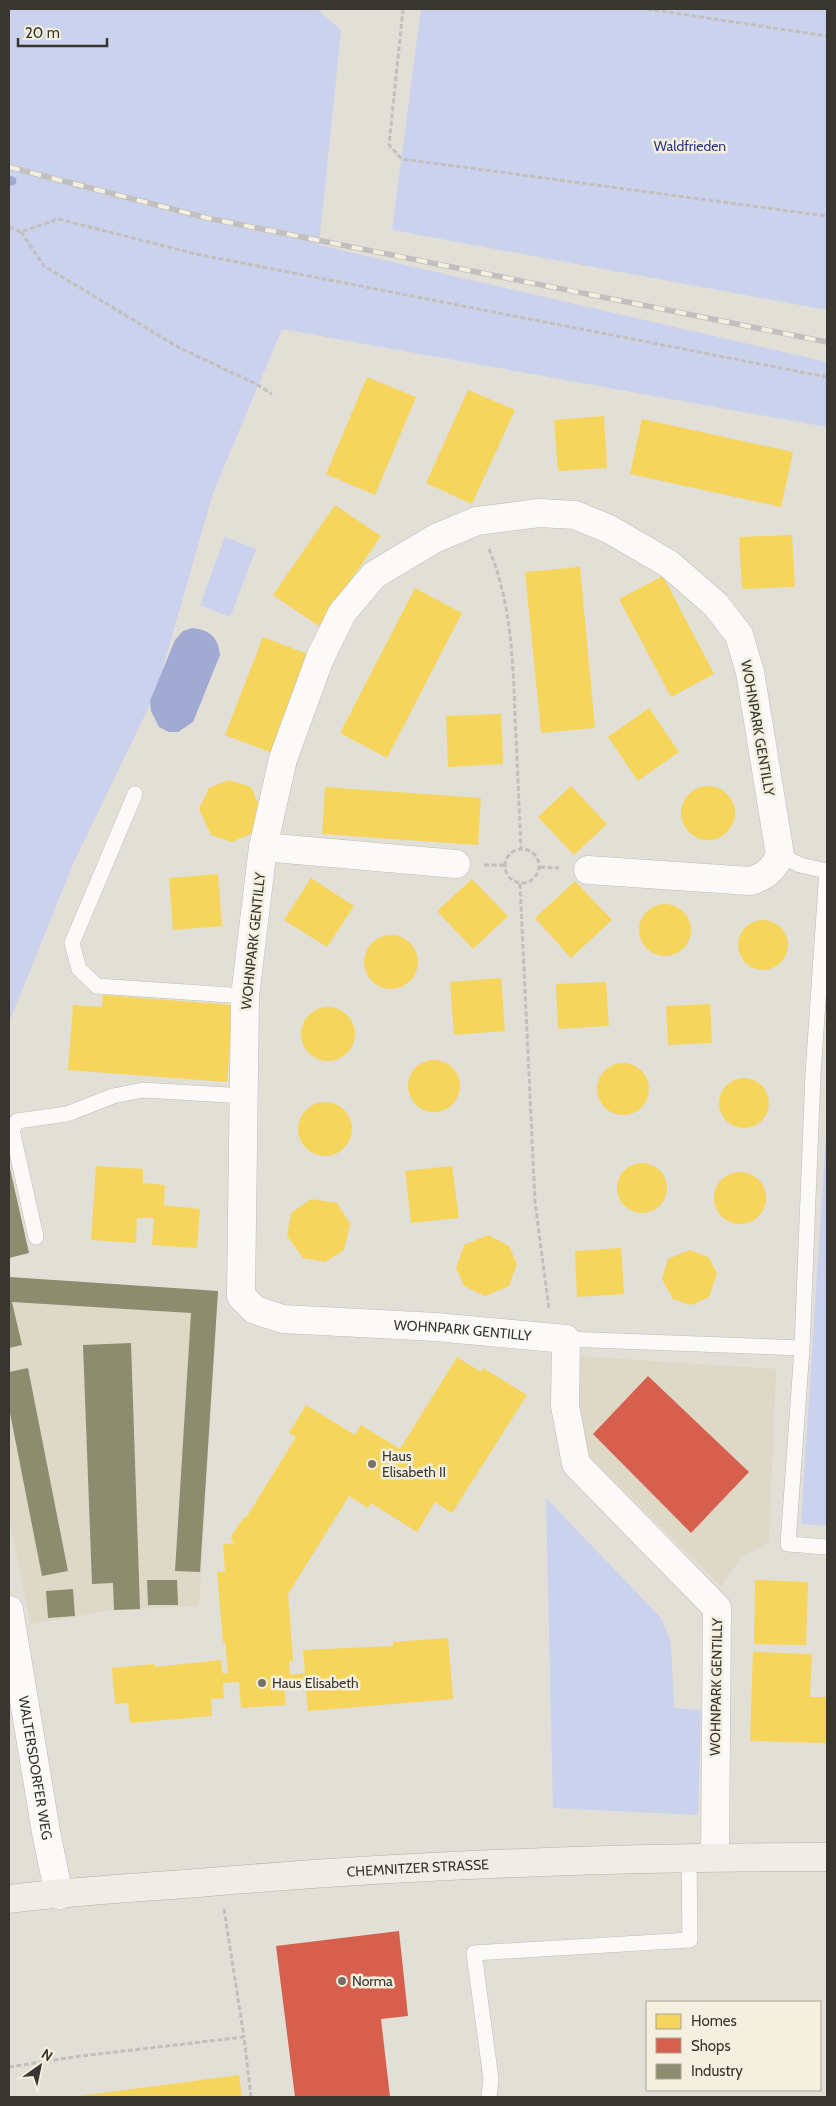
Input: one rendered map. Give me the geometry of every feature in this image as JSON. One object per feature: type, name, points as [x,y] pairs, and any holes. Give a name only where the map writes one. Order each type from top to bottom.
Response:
[{"type":"main road","name":"CHEMNITZER STRASSE","points":[[9,1899],[220,1881],[462,1865],[702,1858],[827,1857]]},
{"type":"street","name":"WOHNPARK GENTILLY","points":[[702,1858],[717,1608],[576,1464],[565,1406],[560,1339],[436,1327],[283,1319],[255,1310],[242,1296],[246,1096],[245,996],[263,847],[283,759],[320,658],[342,613],[374,575],[436,538],[477,521],[539,513],[575,515],[609,529],[669,564],[716,605],[739,634],[750,672],[780,855]]},
{"type":"street","points":[[263,847],[456,864]]},
{"type":"street","points":[[588,870],[750,881],[760,878],[774,868],[780,855]]},
{"type":"street","name":"WALTERSDORFER WEG","points":[[9,1610],[46,1832],[59,1894]]},
{"type":"lane","points":[[135,794],[72,943],[79,969],[97,986],[245,996]]},
{"type":"lane","points":[[780,855],[800,865],[827,871],[813,1074],[802,1348],[788,1544],[827,1547]]},
{"type":"lane","points":[[36,1237],[12,1130],[17,1121],[68,1114],[113,1096],[143,1090],[246,1096]]},
{"type":"lane","points":[[560,1339],[802,1348]]},
{"type":"lane","points":[[489,2097],[491,2079],[474,1953],[690,1940],[702,1858]]},
{"type":"path","points":[[403,9],[389,145],[402,159],[827,216]]},
{"type":"path","points":[[647,9],[827,36]]},
{"type":"path","points":[[21,232],[58,219],[196,254],[827,377]]},
{"type":"path","points":[[9,227],[21,232],[44,266],[178,347],[258,385],[272,394]]},
{"type":"path","points":[[477,521],[497,569],[508,611],[513,665],[521,849]]},
{"type":"path","points":[[521,849],[535,854],[540,866],[534,880],[520,884],[508,878],[505,865],[510,854],[521,849]]},
{"type":"path","points":[[520,884],[535,1202],[560,1339]]},
{"type":"path","points":[[220,1881],[244,2037],[251,2097]]},
{"type":"path","points":[[9,2067],[81,2056],[244,2037]]},
{"type":"shaded area","points":[[192,628],[204,631],[212,636],[217,643],[220,655],[193,722],[178,732],[169,732],[159,727],[151,711],[150,701],[175,640],[183,631]]},
{"type":"shaded area","points":[[9,1277],[218,1291],[199,1606],[114,1610],[31,1624],[9,1519]]},
{"type":"shaded area","points":[[580,1356],[776,1369],[769,1542],[741,1558],[721,1586],[587,1454],[578,1414]]},
{"type":"green space","points":[[9,9],[317,9],[341,30],[319,245],[827,362],[827,427],[282,329],[213,493],[156,692],[73,864],[9,1023]]},
{"type":"green space","name":"Waldfrieden","points":[[421,9],[827,9],[827,310],[392,230]]},
{"type":"green space","points":[[225,537],[256,549],[230,617],[200,605]]},
{"type":"green space","points":[[827,1119],[827,1526],[801,1524]]},
{"type":"green space","points":[[546,1498],[661,1618],[671,1642],[674,1708],[701,1710],[698,1815],[553,1808]]},
{"type":"building: Homes","points":[[367,377],[416,397],[375,495],[326,474]]},
{"type":"building: Homes","points":[[468,390],[515,410],[472,504],[426,483]]},
{"type":"building: Homes","points":[[604,416],[607,468],[558,471],[554,420]]},
{"type":"building: Homes","points":[[642,419],[793,452],[781,507],[630,474]]},
{"type":"building: Homes","points":[[335,505],[381,536],[319,626],[273,595]]},
{"type":"building: Homes","points":[[792,535],[795,587],[742,589],[739,537]]},
{"type":"building: Homes","points":[[580,567],[595,728],[541,733],[525,572]]},
{"type":"building: Homes","points":[[663,576],[714,674],[671,697],[619,599]]},
{"type":"building: Homes","points":[[415,588],[462,613],[387,758],[340,733]]},
{"type":"building: Homes","points":[[263,637],[313,656],[275,754],[225,735]]},
{"type":"building: Homes","points":[[649,708],[679,752],[638,781],[608,737]]},
{"type":"building: Homes","points":[[501,714],[503,764],[448,767],[446,716]]},
{"type":"building: Homes","points":[[229,780],[251,787],[262,812],[252,833],[232,842],[211,835],[199,809],[209,788]]},
{"type":"building: Homes","points":[[571,786],[607,824],[574,855],[538,817]]},
{"type":"building: Homes","points":[[703,786],[713,786],[723,790],[731,798],[735,813],[731,828],[723,836],[713,840],[703,840],[693,836],[685,828],[681,818],[681,808],[685,798],[693,790]]},
{"type":"building: Homes","points":[[325,787],[481,798],[478,845],[322,834]]},
{"type":"building: Homes","points":[[218,874],[222,926],[173,930],[169,878]]},
{"type":"building: Homes","points":[[311,878],[354,906],[327,947],[284,920]]},
{"type":"building: Homes","points":[[472,879],[508,916],[473,949],[437,911]]},
{"type":"building: Homes","points":[[575,881],[612,920],[571,958],[535,918]]},
{"type":"building: Homes","points":[[665,904],[675,906],[683,912],[689,920],[691,930],[689,940],[683,948],[675,954],[665,956],[655,954],[647,948],[641,940],[639,930],[641,920],[647,912],[655,906]]},
{"type":"building: Homes","points":[[758,920],[768,920],[781,927],[788,940],[788,950],[781,963],[768,970],[758,970],[749,966],[742,959],[738,950],[738,940],[742,931],[749,924]]},
{"type":"building: Homes","points":[[391,935],[401,937],[410,943],[416,952],[418,962],[416,972],[410,981],[401,987],[391,989],[381,987],[372,981],[366,972],[364,962],[366,952],[372,943],[381,937]]},
{"type":"building: Homes","points":[[501,978],[505,1031],[454,1035],[450,982]]},
{"type":"building: Homes","points":[[606,982],[609,1026],[558,1029],[556,984]]},
{"type":"building: Homes","points":[[103,995],[233,1005],[227,1082],[68,1070],[73,1005],[102,1007]]},
{"type":"building: Homes","points":[[710,1004],[712,1043],[668,1045],[666,1006]]},
{"type":"building: Homes","points":[[323,1007],[333,1007],[347,1015],[353,1024],[355,1034],[353,1044],[347,1053],[333,1061],[323,1061],[313,1056],[306,1049],[301,1039],[301,1029],[306,1019],[313,1012]]},
{"type":"building: Homes","points":[[434,1060],[444,1062],[452,1068],[458,1076],[460,1086],[458,1096],[452,1104],[444,1110],[434,1112],[424,1110],[416,1104],[410,1096],[408,1086],[410,1076],[416,1068],[424,1062]]},
{"type":"building: Homes","points":[[618,1063],[628,1063],[642,1070],[649,1084],[649,1094],[642,1108],[628,1115],[618,1115],[608,1111],[601,1104],[597,1094],[597,1084],[601,1074],[608,1067]]},
{"type":"building: Homes","points":[[739,1078],[749,1078],[762,1085],[769,1098],[769,1108],[762,1121],[749,1128],[739,1128],[730,1124],[723,1117],[719,1108],[719,1098],[723,1089],[730,1082]]},
{"type":"building: Homes","points":[[320,1102],[330,1102],[340,1106],[348,1114],[352,1129],[348,1144],[340,1152],[330,1156],[320,1156],[310,1152],[302,1144],[298,1134],[298,1124],[302,1114],[310,1106]]},
{"type":"building: Homes","points":[[637,1163],[647,1163],[660,1170],[667,1183],[667,1193],[660,1206],[647,1213],[637,1213],[628,1209],[621,1202],[617,1193],[617,1183],[621,1174],[628,1167]]},
{"type":"building: Homes","points":[[96,1166],[143,1169],[143,1183],[165,1185],[164,1205],[200,1209],[197,1248],[152,1245],[154,1218],[137,1218],[136,1243],[91,1240]]},
{"type":"building: Homes","points":[[452,1166],[459,1218],[411,1223],[405,1171]]},
{"type":"building: Homes","points":[[735,1172],[745,1172],[754,1176],[762,1184],[766,1198],[762,1212],[754,1220],[745,1224],[735,1224],[726,1220],[718,1212],[714,1203],[714,1193],[718,1184],[726,1176]]},
{"type":"building: Homes","points":[[311,1199],[337,1203],[350,1224],[344,1250],[325,1262],[303,1258],[287,1236],[291,1213]]},
{"type":"building: Homes","points":[[488,1235],[509,1246],[517,1264],[509,1286],[485,1296],[464,1286],[456,1268],[464,1245]]},
{"type":"building: Homes","points":[[621,1248],[624,1294],[577,1297],[575,1251]]},
{"type":"building: Homes","points":[[690,1250],[708,1257],[717,1273],[709,1297],[691,1305],[673,1299],[662,1279],[668,1259]]},
{"type":"building: Homes","points":[[457,1357],[481,1372],[483,1368],[527,1395],[452,1513],[435,1502],[417,1532],[371,1503],[368,1508],[349,1496],[288,1594],[293,1661],[289,1661],[290,1675],[305,1673],[303,1650],[393,1646],[393,1642],[448,1638],[453,1699],[308,1711],[305,1683],[284,1685],[286,1705],[241,1708],[239,1682],[223,1683],[224,1698],[211,1699],[212,1716],[130,1723],[128,1703],[115,1704],[112,1668],[155,1664],[155,1667],[221,1660],[222,1673],[228,1673],[225,1642],[223,1642],[217,1572],[225,1572],[223,1544],[235,1543],[231,1540],[232,1535],[244,1517],[246,1518],[296,1437],[289,1433],[306,1405],[355,1435],[361,1425],[400,1449]]},
{"type":"building: Homes","points":[[755,1580],[808,1582],[806,1645],[754,1644]]},
{"type":"building: Homes","points":[[753,1652],[812,1654],[810,1697],[827,1697],[827,1743],[750,1741]]},
{"type":"building: Homes","points":[[239,2075],[242,2097],[80,2097],[80,2096]]},
{"type":"building: Shops","points":[[648,1376],[749,1472],[691,1533],[593,1434]]},
{"type":"building: Shops","name":"Norma","points":[[399,1931],[408,2016],[381,2019],[390,2097],[295,2097],[276,1946]]},
{"type":"building: Industry","points":[[9,1164],[29,1253],[9,1258]]},
{"type":"building: Industry","points":[[9,1277],[218,1291],[200,1572],[175,1571],[191,1313],[12,1302],[22,1345],[9,1348]]},
{"type":"building: Industry","points":[[131,1343],[140,1609],[114,1610],[113,1583],[92,1584],[83,1345]]},
{"type":"building: Industry","points":[[28,1368],[68,1571],[42,1576],[9,1408],[9,1372]]},
{"type":"building: Industry","points":[[147,1580],[177,1580],[178,1605],[148,1605]]},
{"type":"building: Industry","points":[[73,1589],[75,1616],[48,1618],[46,1591]]},
{"type":"railway","points":[[9,167],[207,218],[827,342]]},
{"type":"place","name":"Haus Elisabeth II","points":[[372,1464]]},
{"type":"place","name":"Haus Elisabeth","points":[[262,1683]]},
{"type":"place","name":"Norma","points":[[342,1981]]}]
